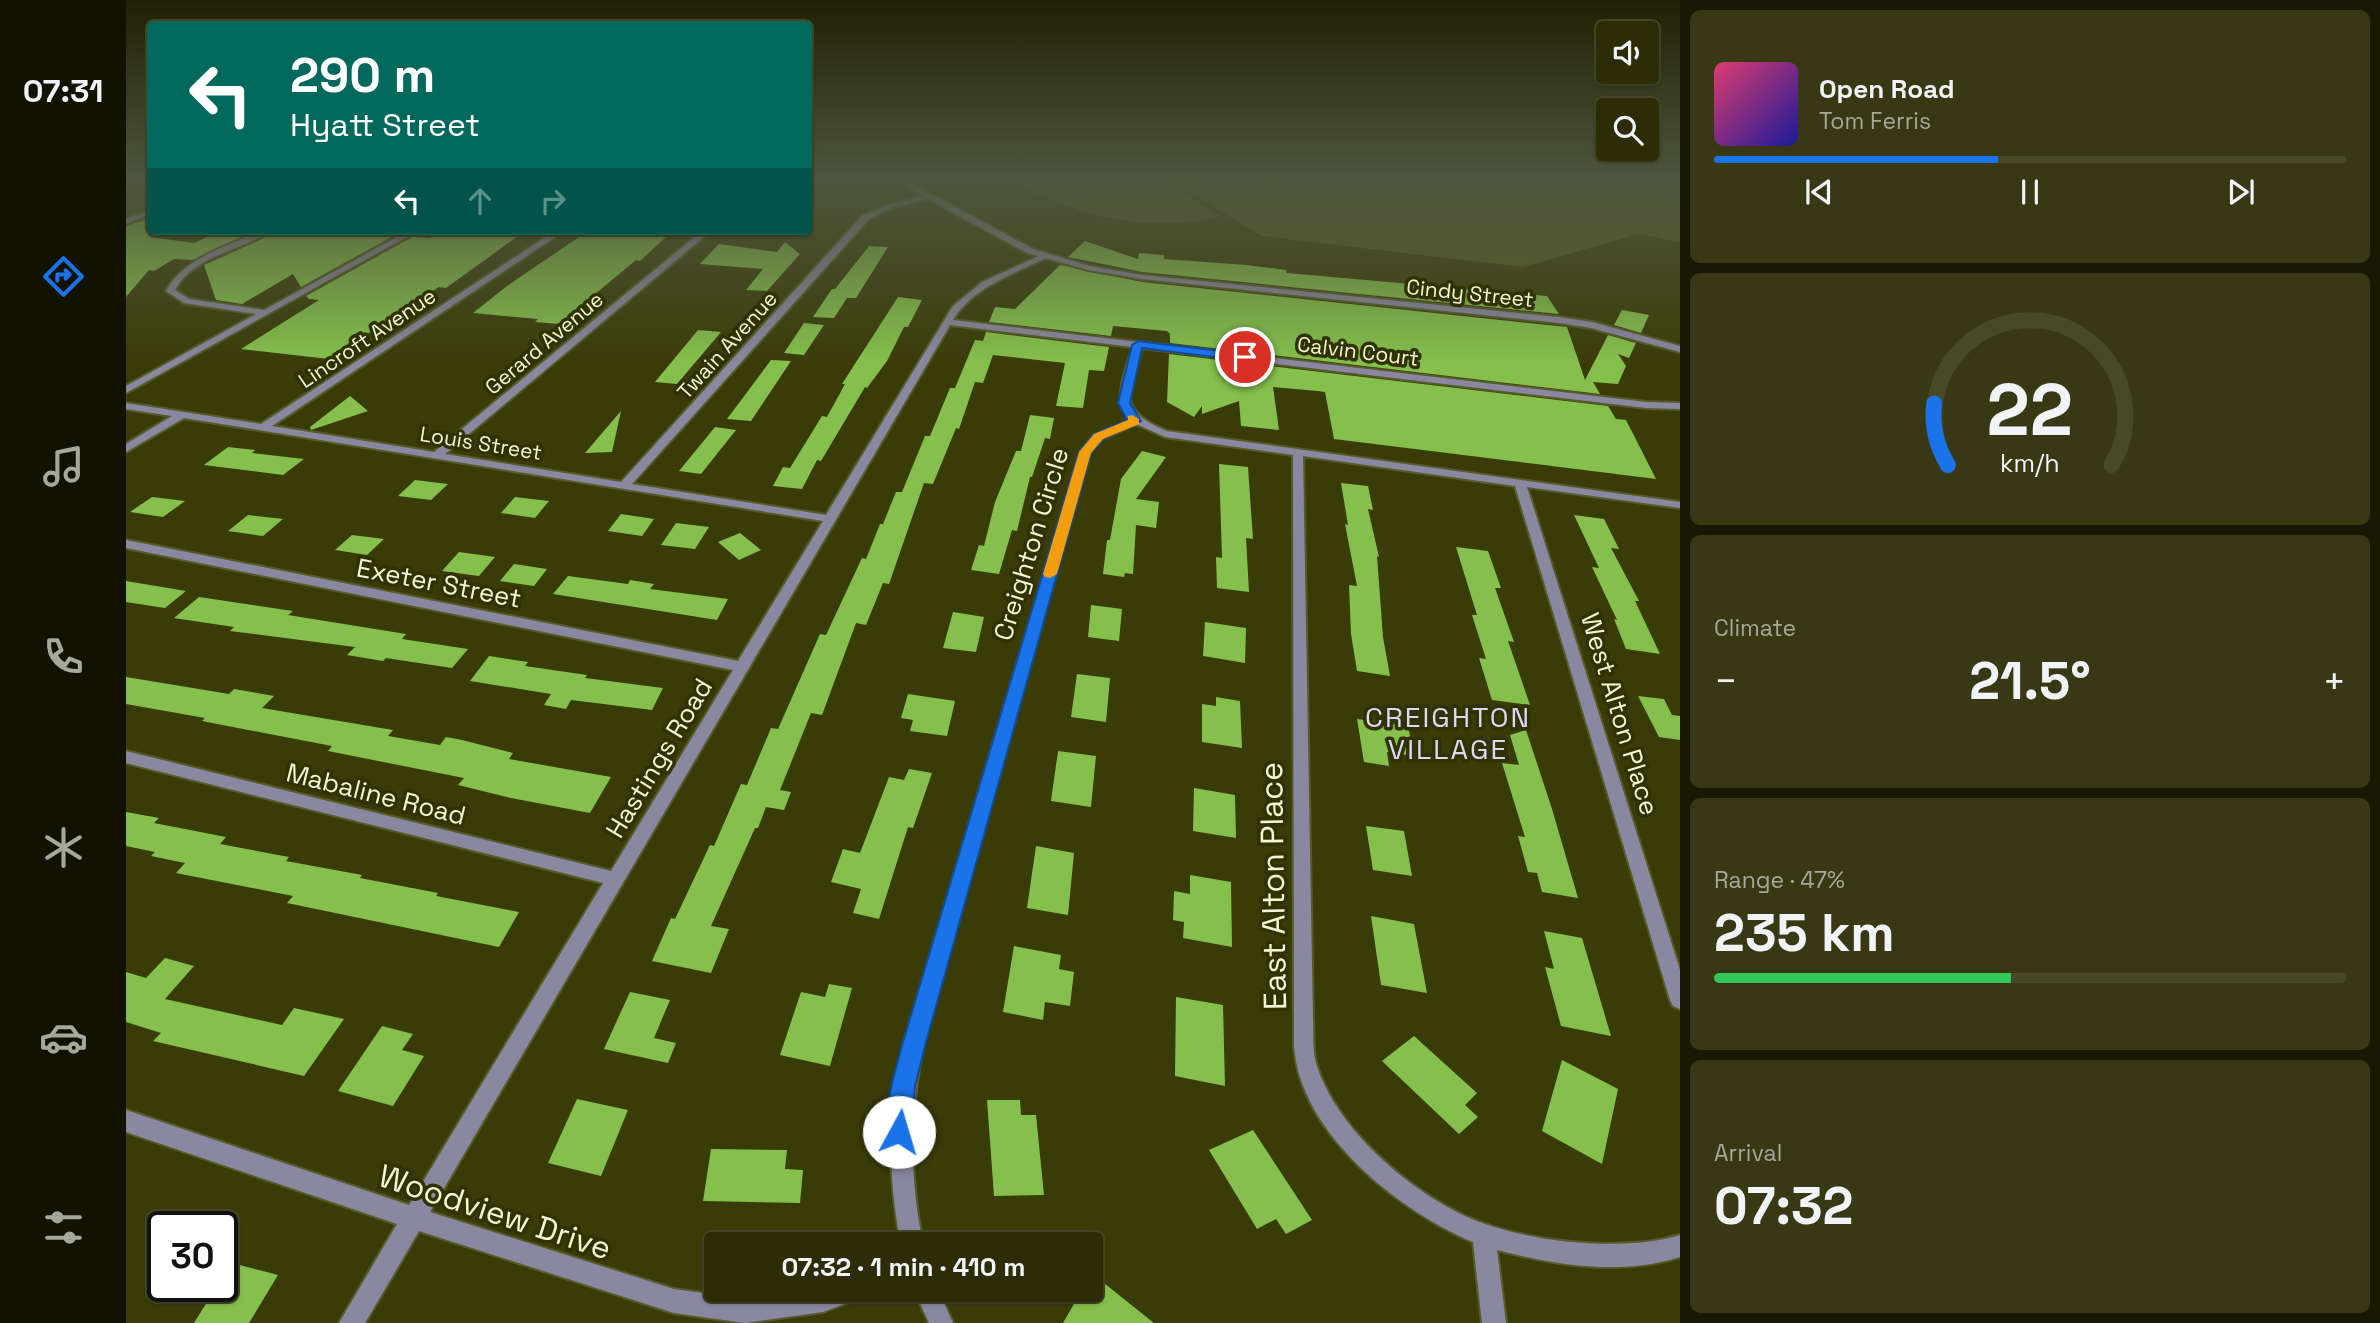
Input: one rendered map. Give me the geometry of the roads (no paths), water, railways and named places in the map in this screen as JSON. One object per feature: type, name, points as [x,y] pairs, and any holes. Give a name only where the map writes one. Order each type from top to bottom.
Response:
[{"type":"street","points":[[246,241],[185,271],[172,284],[170,291],[187,301],[266,313]]},
{"type":"street","points":[[126,390],[396,241]]},
{"type":"street","name":"Lincroft Avenue","points":[[264,428],[545,241]]},
{"type":"street","name":"Gerard Avenue","points":[[436,456],[695,241]]},
{"type":"street","name":"Twain Avenue","points":[[624,486],[845,241]]},
{"type":"street","name":"Cindy Street","points":[[1010,241],[1045,257],[1124,275],[1559,320],[1605,328],[1680,349]]},
{"type":"street","name":"Hastings Road","points":[[351,1323],[962,300],[985,284],[1045,257]]},
{"type":"street","name":"Calvin Court","points":[[948,322],[1646,405],[1680,406]]},
{"type":"street","points":[[1138,345],[1124,403],[1129,416],[1175,437],[1680,505]]},
{"type":"street","name":"Louis Street","points":[[126,406],[830,519]]},
{"type":"street","points":[[126,449],[182,415]]},
{"type":"street","name":"Creighton Circle","points":[[909,1232],[903,1201],[899,1132],[903,1086],[914,1042],[1085,452],[1098,437],[1135,421]]},
{"type":"street","name":"East Alton Place","points":[[1298,454],[1303,1020],[1306,1061],[1316,1088],[1337,1122],[1365,1158],[1399,1188],[1434,1210],[1484,1235]]},
{"type":"street","name":"West Alton Place","points":[[1520,484],[1680,1000]]},
{"type":"street","name":"Exeter Street","points":[[126,544],[743,667]]},
{"type":"street","name":"Mabaline Road","points":[[126,757],[615,879]]},
{"type":"street","name":"Woodview Drive","points":[[126,1121],[413,1218],[674,1301],[745,1311],[809,1302]]},
{"type":"street","points":[[1494,1323],[1484,1235],[1542,1248],[1594,1255],[1639,1255],[1680,1246]]},
{"type":"street","points":[[931,1302],[941,1323]]},
{"type":"district","name":"CREIGHTON VILLAGE","points":[[1448,733]]}]
